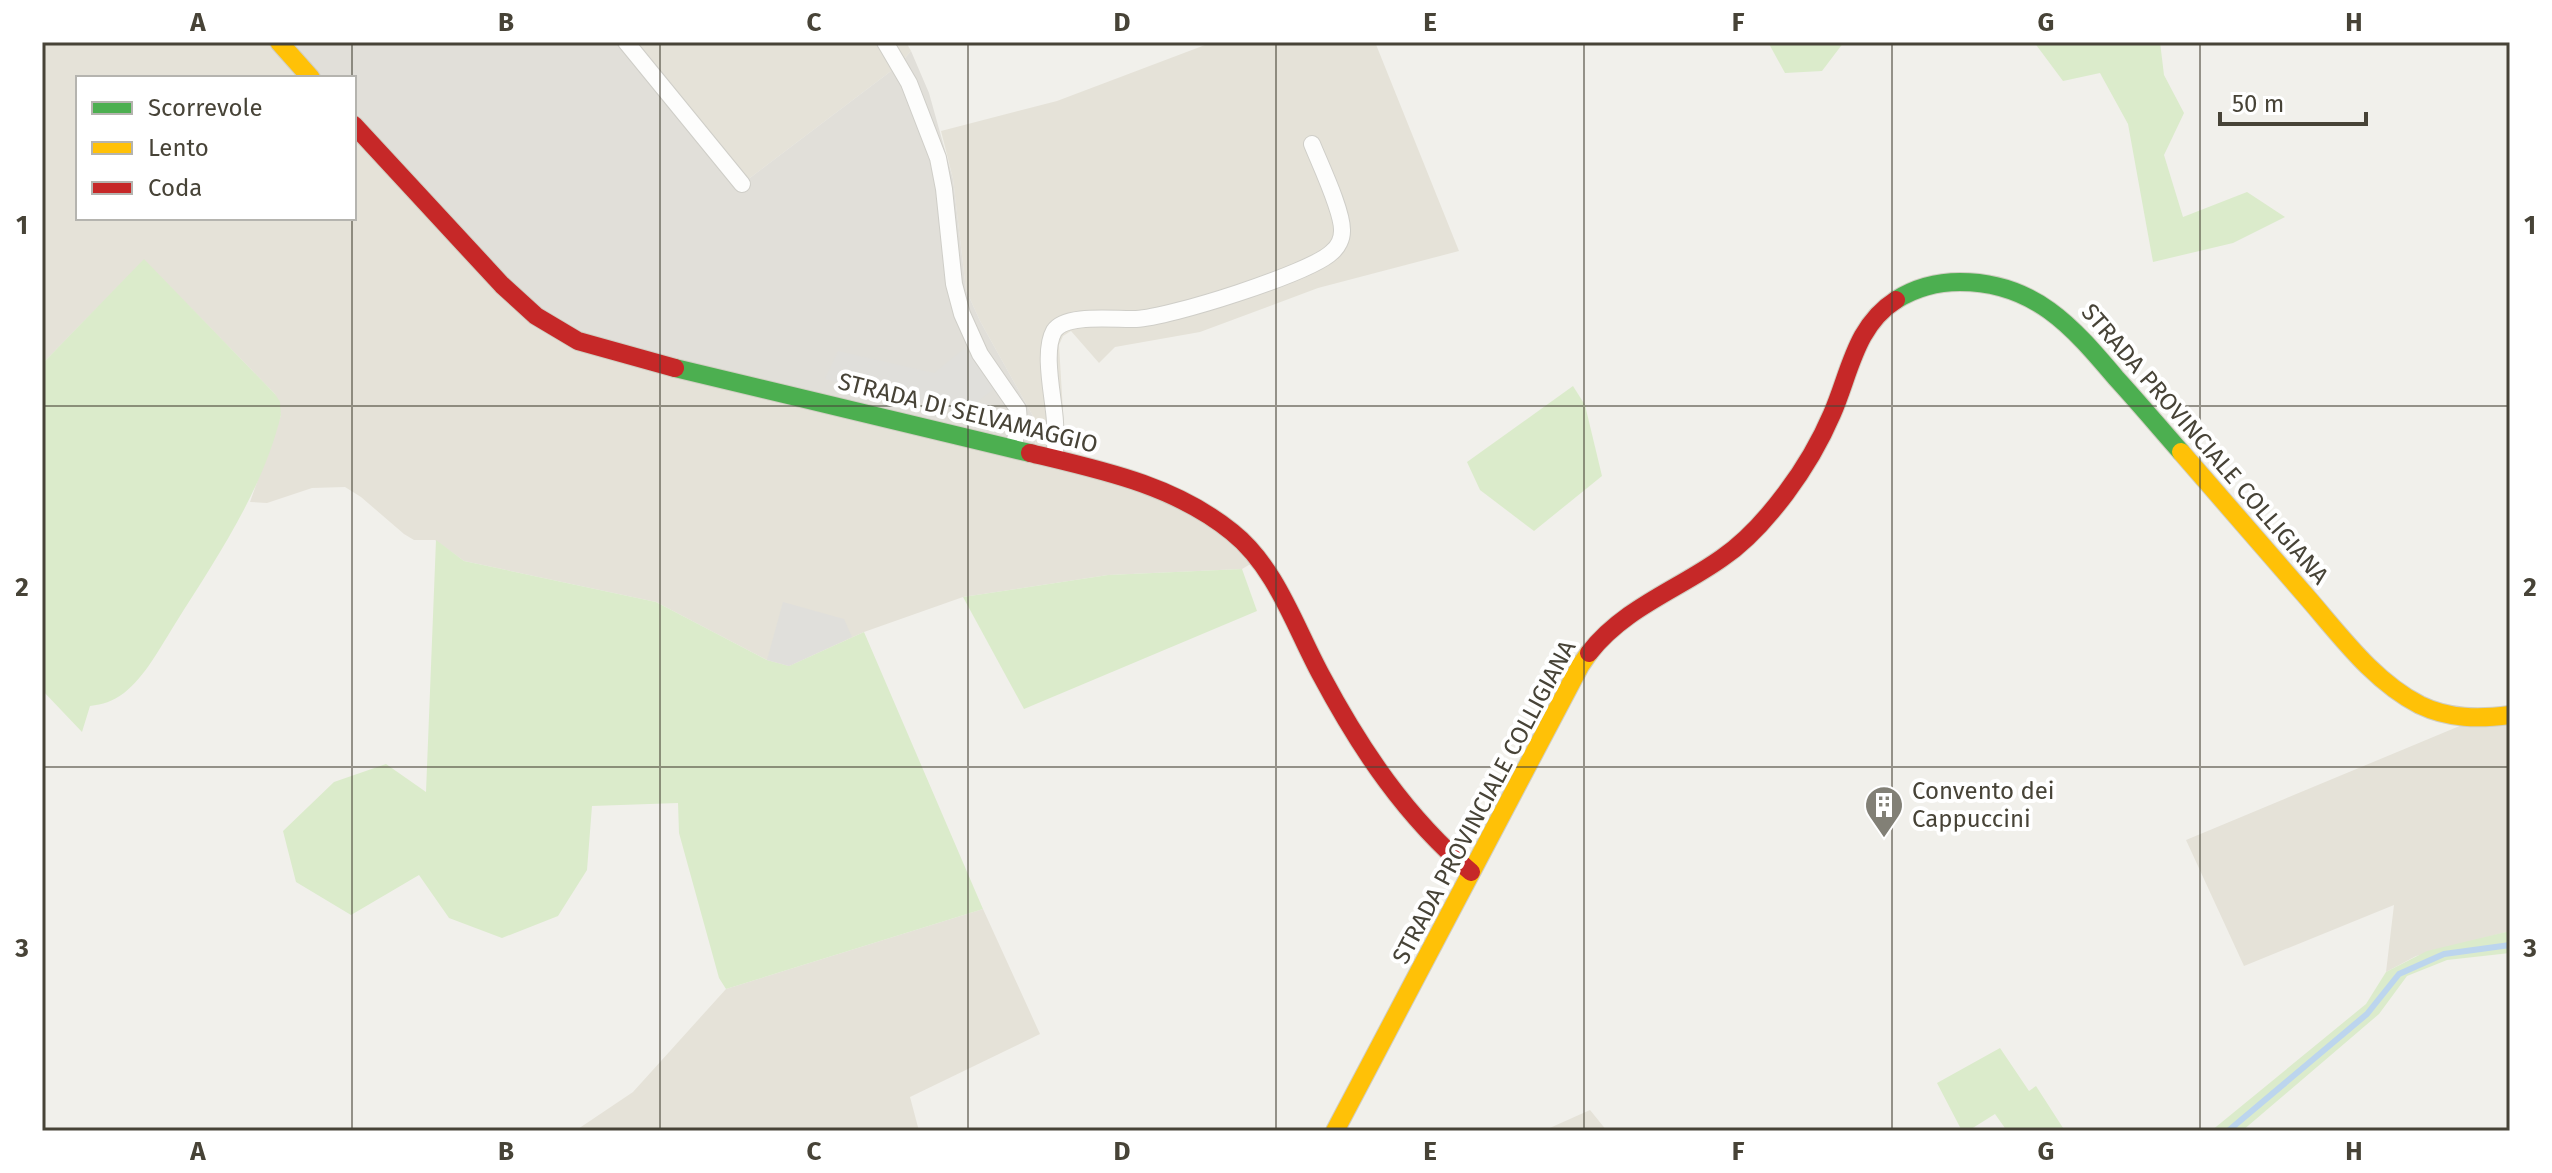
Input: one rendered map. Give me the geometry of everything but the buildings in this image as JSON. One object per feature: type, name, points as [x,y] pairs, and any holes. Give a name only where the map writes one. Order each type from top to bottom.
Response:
[{"type":"main road","points":[[279,42],[309,76]]},
{"type":"main road","name":"STRADA DI SELVAMAGGIO","points":[[356,127],[513,295],[546,323],[578,341],[648,362],[1120,475],[1160,490],[1211,518],[1247,545],[1273,581],[1343,716],[1380,777],[1426,832],[1471,872]]},
{"type":"main road","name":"STRADA PROVINCIALE COLLIGIANA","points":[[1335,1131],[1572,680],[1597,643],[1633,611],[1718,564],[1746,540],[1771,512],[1826,427],[1857,344],[1872,319],[1899,296],[1919,288],[1946,282],[1985,282],[2012,288],[2040,300],[2066,321],[2368,667],[2389,686],[2410,701],[2445,714],[2479,718],[2510,715]]},
{"type":"street","points":[[626,42],[742,184]]},
{"type":"street","points":[[885,42],[909,83],[938,158],[954,284],[962,314],[980,354],[1018,409],[1019,422],[1013,449]]},
{"type":"street","points":[[1055,459],[1050,368],[1052,337],[1057,327],[1071,321],[1144,319],[1180,310],[1302,269],[1332,253],[1340,242],[1342,223],[1312,144]]},
{"type":"shaded area","points":[[42,42],[279,42],[309,76],[76,76],[76,220],[356,220],[356,126],[1036,454],[1034,418],[966,290],[953,179],[941,131],[1057,101],[1213,42],[1375,42],[1459,251],[1318,288],[1200,332],[1115,347],[1099,363],[1071,331],[1063,336],[1059,345],[1066,461],[1141,482],[1259,559],[1242,569],[1108,575],[963,597],[864,632],[789,666],[767,660],[656,602],[464,561],[435,540],[414,540],[404,534],[345,487],[312,488],[267,503],[250,502],[281,415],[275,394],[144,260],[42,364]]},
{"type":"shaded area","points":[[279,42],[626,42],[742,184],[899,65],[911,51],[929,93],[953,179],[966,290],[1034,418],[1036,455],[554,328],[356,127],[356,76],[309,76]]},
{"type":"shaded area","points":[[626,42],[906,42],[911,51],[899,65],[742,184]]},
{"type":"shaded area","points":[[965,348],[994,389],[962,413],[825,379],[838,351],[934,373]]},
{"type":"shaded area","points":[[783,602],[844,619],[852,637],[789,666],[767,660]]},
{"type":"shaded area","points":[[2510,705],[2510,931],[2416,956],[2386,972],[2394,905],[2244,966],[2186,840]]},
{"type":"shaded area","points":[[983,909],[1040,1034],[910,1097],[919,1131],[575,1131],[633,1092],[726,989]]},
{"type":"shaded area","points":[[1590,1110],[1607,1131],[1543,1131]]},
{"type":"green space","points":[[1768,42],[1844,42],[1822,71],[1785,73]]},
{"type":"green space","points":[[2034,42],[2160,42],[2164,75],[2184,113],[2164,155],[2183,217],[2247,192],[2285,217],[2233,243],[2153,262],[2128,124],[2100,73],[2063,81]]},
{"type":"green space","points":[[144,259],[275,394],[280,402],[281,415],[273,443],[250,497],[222,549],[158,651],[139,679],[124,693],[90,706],[82,732],[42,690],[42,364]]},
{"type":"green space","points":[[1573,386],[1585,405],[1602,476],[1534,531],[1480,490],[1467,462]]},
{"type":"green space","points":[[436,540],[464,561],[656,602],[767,660],[789,666],[864,632],[983,909],[726,989],[719,978],[679,833],[678,803],[592,806],[587,870],[558,916],[502,938],[449,918],[419,875],[351,915],[296,882],[283,831],[334,782],[386,764],[426,792]]},
{"type":"green space","points":[[1242,569],[1257,611],[1024,709],[963,597],[1108,575]]},
{"type":"green space","points":[[2510,931],[2510,953],[2447,960],[2407,976],[2379,1014],[2242,1131],[2211,1131],[2366,1004],[2386,972],[2427,951]]},
{"type":"green space","points":[[2000,1048],[2029,1091],[2036,1086],[2065,1131],[2007,1131],[1995,1114],[1968,1131],[1962,1131],[1937,1083]]},
{"type":"waterway","points":[[2228,1131],[2367,1014],[2399,974],[2444,954],[2510,945]]},
{"type":"traffic: fast","points":[[1896,300],[1927,286],[1960,282],[1986,284],[2030,299],[2049,310],[2083,341],[2181,452]]},
{"type":"traffic: fast","points":[[675,368],[1030,453]]},
{"type":"traffic: slow","points":[[279,42],[309,76]]},
{"type":"traffic: slow","points":[[2181,452],[2345,641],[2387,683],[2420,705],[2442,713],[2476,717],[2510,715]]},
{"type":"traffic: slow","points":[[1335,1131],[1589,653]]},
{"type":"traffic: jam","points":[[356,127],[502,285],[536,316],[578,341],[675,368]]},
{"type":"traffic: jam","points":[[1589,653],[1618,624],[1722,558],[1764,520],[1793,484],[1817,445],[1862,337],[1882,311],[1896,300]]},
{"type":"traffic: jam","points":[[1030,453],[1110,473],[1161,491],[1210,516],[1247,546],[1273,580],[1321,675],[1369,756],[1426,829],[1471,872]]},
{"type":"place","name":"Convento dei Cappuccini","points":[[1884,839]]}]
